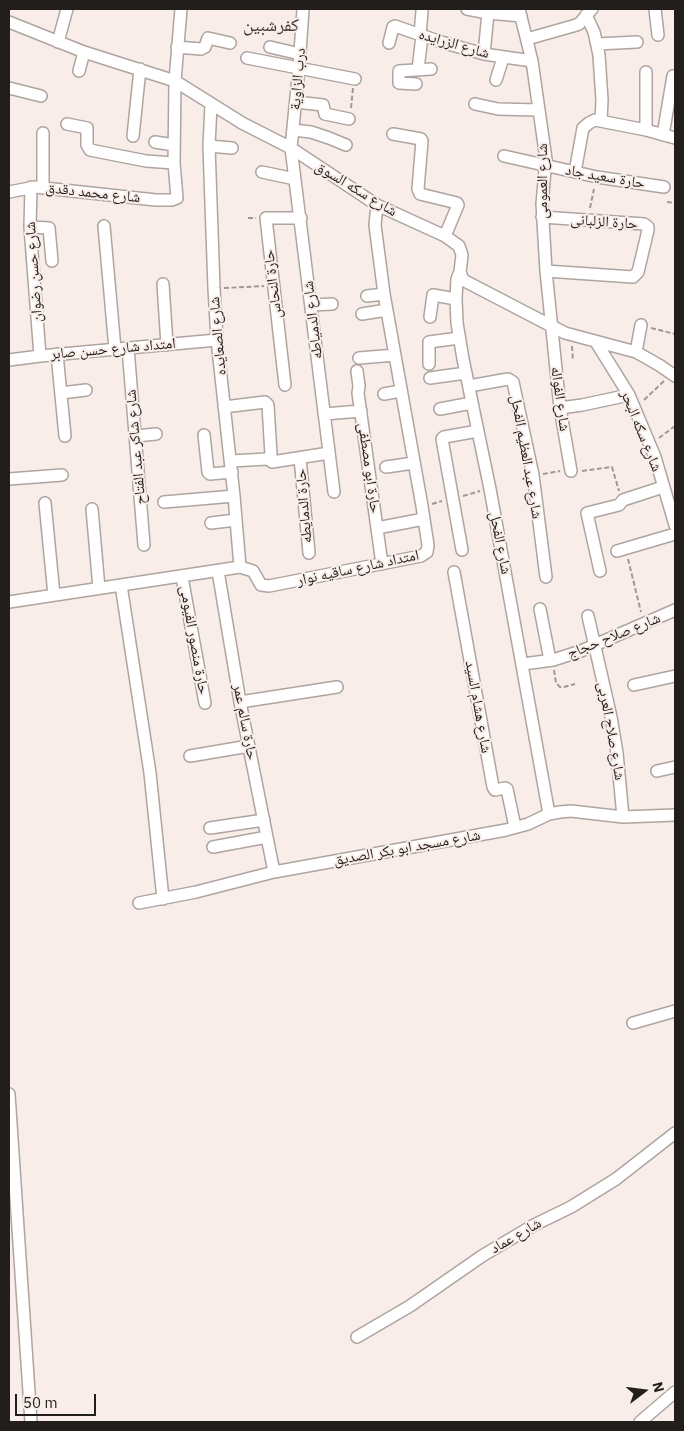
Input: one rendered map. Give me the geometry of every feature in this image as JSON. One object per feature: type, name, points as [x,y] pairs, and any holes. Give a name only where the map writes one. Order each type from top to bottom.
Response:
[{"type":"street","points":[[58,42],[67,9]]},
{"type":"street","points":[[67,124],[87,128],[86,145],[90,150],[146,161],[174,163],[175,81],[180,9]]},
{"type":"street","name":"درب الزاوية","points":[[291,148],[300,67],[303,9]]},
{"type":"street","points":[[468,9],[488,13],[520,12]]},
{"type":"street","points":[[655,9],[658,35]]},
{"type":"street","points":[[418,69],[422,11]]},
{"type":"street","name":"شارع العمومى","points":[[520,12],[532,61],[546,166],[542,217],[550,326]]},
{"type":"street","points":[[527,39],[579,24],[589,12]]},
{"type":"street","points":[[589,12],[597,44],[602,100],[601,121]]},
{"type":"street","points":[[484,54],[488,13]]},
{"type":"street","name":"شارع سكه السوق","points":[[9,22],[84,52],[175,81],[242,123],[291,148],[377,205],[445,236],[459,246],[462,255],[460,272]]},
{"type":"street","name":"شارع الزرايده","points":[[389,43],[393,27],[396,26],[421,36],[484,54],[532,61]]},
{"type":"street","points":[[177,47],[201,49],[208,38],[230,43]]},
{"type":"street","points":[[597,44],[637,42]]},
{"type":"street","points":[[270,47],[300,54]]},
{"type":"street","points":[[79,71],[84,52]]},
{"type":"street","points":[[247,58],[355,79]]},
{"type":"street","points":[[496,80],[503,58]]},
{"type":"street","points":[[133,136],[140,69]]},
{"type":"street","points":[[416,84],[400,83],[398,81],[400,70],[431,69]]},
{"type":"street","points":[[646,72],[646,130]]},
{"type":"street","points":[[664,135],[673,76]]},
{"type":"street","points":[[9,88],[41,96]]},
{"type":"street","points":[[296,102],[323,105],[325,114],[349,119]]},
{"type":"street","points":[[475,104],[498,109],[539,110]]},
{"type":"street","name":"شارع الصعايده","points":[[212,105],[208,146],[217,340],[240,567]]},
{"type":"street","points":[[575,172],[583,128],[588,122],[601,121],[675,138]]},
{"type":"street","points":[[293,130],[320,135],[346,145]]},
{"type":"street","points":[[43,133],[43,188]]},
{"type":"street","points":[[393,134],[421,139],[422,141],[418,189],[420,194],[457,203],[458,205],[445,236]]},
{"type":"street","points":[[155,142],[174,145]]},
{"type":"street","points":[[208,146],[232,148]]},
{"type":"street","name":"شارع الدمياطه","points":[[291,148],[334,492]]},
{"type":"street","name":"حارة سعيد جاد","points":[[504,156],[597,177],[664,187]]},
{"type":"street","name":"شارع محمد دقدق","points":[[9,192],[31,187],[172,200],[176,198],[174,163]]},
{"type":"street","points":[[262,172],[295,179]]},
{"type":"street","name":"شارع حسن رضوان","points":[[31,187],[30,226],[40,356]]},
{"type":"street","name":"امتداد شارع ساقيه نوار","points":[[240,567],[253,570],[261,584],[269,586],[421,556],[427,552],[428,545],[424,519],[384,294],[376,225],[377,205]]},
{"type":"street","name":"حارة الزلبانى","points":[[542,217],[647,225],[648,230],[636,276],[546,271]]},
{"type":"street","name":"حارة النحاس","points":[[285,385],[266,218],[301,218]]},
{"type":"street","points":[[30,226],[49,228],[52,261]]},
{"type":"street","points":[[104,226],[115,349]]},
{"type":"street","points":[[460,272],[463,280],[571,336],[636,352],[674,372]]},
{"type":"street","name":"شارع الفحل","points":[[460,272],[457,278],[456,299],[459,338],[523,664],[549,814]]},
{"type":"street","points":[[163,284],[167,344]]},
{"type":"street","points":[[367,296],[384,294]]},
{"type":"street","points":[[430,317],[433,295],[456,299]]},
{"type":"street","points":[[312,305],[332,304]]},
{"type":"street","points":[[362,314],[387,310]]},
{"type":"street","points":[[636,352],[641,325]]},
{"type":"street","name":"شارع الفواله","points":[[550,326],[560,408],[571,471]]},
{"type":"street","points":[[429,364],[429,342],[459,338]]},
{"type":"street","name":"امتداد شارع حسن صابر","points":[[9,360],[217,340]]},
{"type":"street","name":"شارع سكه البحر","points":[[596,342],[635,408],[649,442],[675,525]]},
{"type":"street","name":"شارع شاكر عبد الفتاح","points":[[128,348],[144,545]]},
{"type":"street","points":[[57,354],[64,436]]},
{"type":"street","points":[[359,358],[395,355]]},
{"type":"street","name":"حارة ابو مصطفى","points":[[357,371],[382,564]]},
{"type":"street","points":[[430,378],[466,373]]},
{"type":"street","name":"شارع عبد العظيم الفحل","points":[[469,386],[508,379],[513,382],[533,475],[546,578]]},
{"type":"street","points":[[61,393],[86,390]]},
{"type":"street","points":[[384,394],[401,391]]},
{"type":"street","points":[[560,408],[629,395]]},
{"type":"street","points":[[204,436],[208,474],[267,458],[271,455],[268,405],[264,402],[224,406]]},
{"type":"street","points":[[440,409],[472,403]]},
{"type":"street","points":[[324,414],[361,411]]},
{"type":"street","points":[[462,550],[442,439],[444,437],[478,431]]},
{"type":"street","points":[[136,436],[156,434]]},
{"type":"street","points":[[272,462],[329,454]]},
{"type":"street","name":"حارة الدمايطه","points":[[300,458],[309,553]]},
{"type":"street","points":[[386,467],[414,463]]},
{"type":"street","points":[[9,479],[62,475]]},
{"type":"street","points":[[600,571],[587,513],[619,505],[622,500],[663,487]]},
{"type":"street","points":[[164,502],[234,496]]},
{"type":"street","points":[[45,503],[54,595]]},
{"type":"street","points":[[92,509],[99,588]]},
{"type":"street","points":[[377,528],[424,519]]},
{"type":"street","points":[[211,522],[236,520]]},
{"type":"street","points":[[622,550],[675,534]]},
{"type":"street","points":[[9,602],[240,567]]},
{"type":"street","name":"حارة سالم عمر","points":[[218,570],[240,702],[274,872]]},
{"type":"street","name":"شارع هشام السيد","points":[[454,572],[493,788],[495,790],[507,789],[515,827]]},
{"type":"street","name":"حارة منصور الفيومى","points":[[182,576],[205,703]]},
{"type":"street","points":[[121,585],[150,772],[163,899]]},
{"type":"street","points":[[540,609],[551,660]]},
{"type":"street","name":"شارع صلاح حجاج","points":[[523,664],[551,660],[594,646],[675,610]]},
{"type":"street","name":"شارع صلاح العربى","points":[[588,616],[612,726],[623,817]]},
{"type":"street","points":[[634,685],[675,676]]},
{"type":"street","points":[[240,702],[337,686]]},
{"type":"street","points":[[190,756],[249,746]]},
{"type":"street","points":[[657,771],[675,766]]},
{"type":"street","name":"شارع مسجد ابو بكر الصديق","points":[[139,903],[196,892],[274,872],[515,827],[537,821],[549,814],[571,811],[623,817],[675,814]]},
{"type":"street","points":[[210,828],[264,820]]},
{"type":"street","points":[[213,847],[268,837]]},
{"type":"street","points":[[633,1023],[675,1011]]},
{"type":"street","points":[[9,1094],[31,1422]]},
{"type":"street","name":"شارع عماد","points":[[357,1338],[410,1306],[482,1256],[534,1225],[571,1207],[616,1179],[675,1133]]},
{"type":"street","points":[[640,1422],[675,1392]]},
{"type":"path","points":[[349,119],[355,79]]},
{"type":"path","points":[[588,221],[597,177]]},
{"type":"path","points":[[667,202],[675,203]]},
{"type":"path","points":[[214,288],[274,286]]},
{"type":"path","points":[[571,336],[573,361]]},
{"type":"path","points":[[635,408],[674,372]]},
{"type":"path","points":[[649,442],[675,426]]},
{"type":"path","points":[[533,475],[612,467],[622,500]]},
{"type":"path","points":[[622,550],[644,624]]},
{"type":"path","points":[[551,660],[556,683],[564,688],[575,684]]},
{"type":"district","name":"كفرشبين","points":[[271,26]]}]
